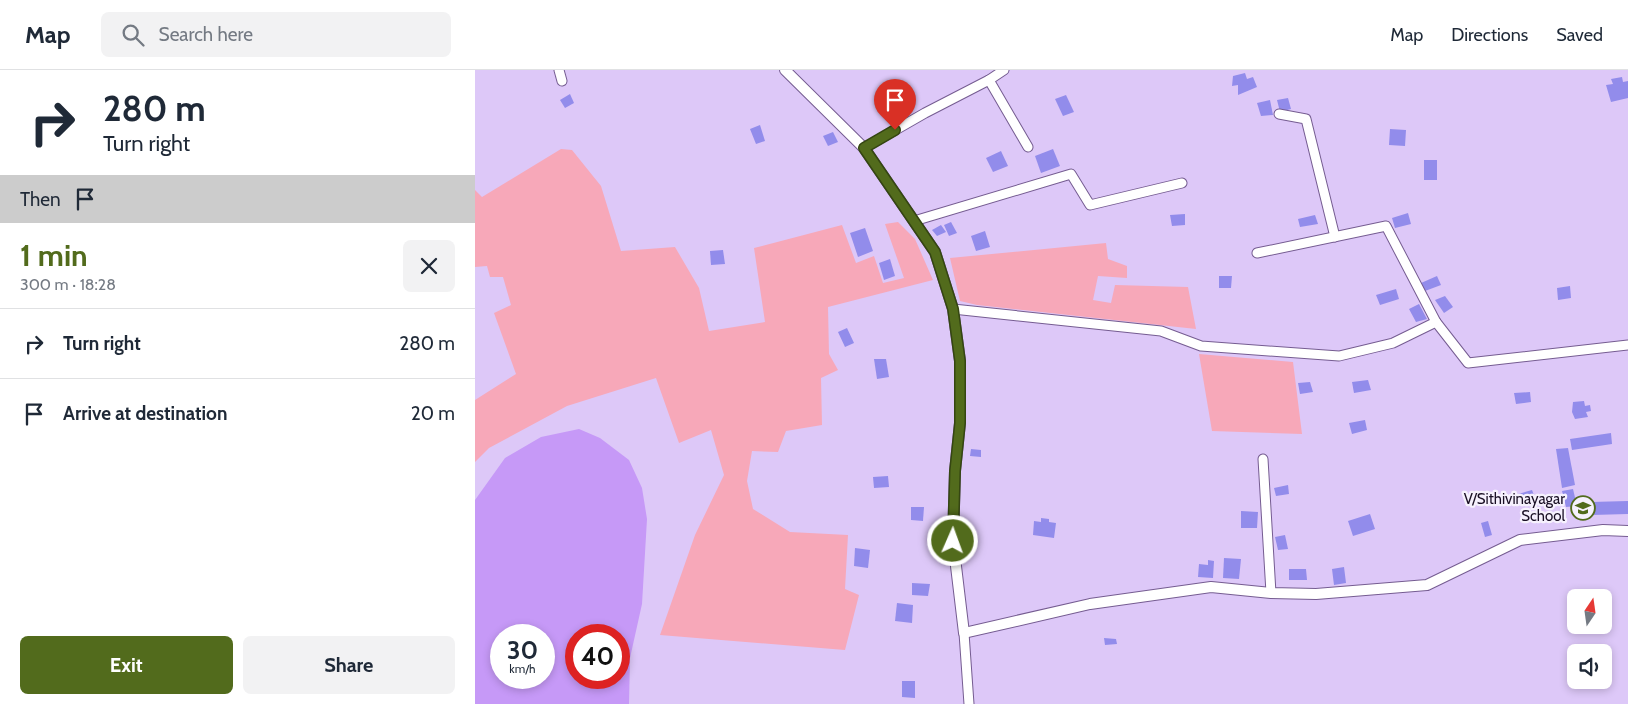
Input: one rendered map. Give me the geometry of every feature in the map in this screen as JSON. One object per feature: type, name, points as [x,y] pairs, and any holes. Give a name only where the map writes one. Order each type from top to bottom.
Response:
[{"type":"street","points":[[559,70],[562,81]]},
{"type":"street","points":[[785,70],[864,148],[935,252],[953,309],[960,361],[960,423],[955,471],[953,541],[964,633],[969,704]]},
{"type":"street","points":[[864,148],[1004,70]]},
{"type":"street","points":[[989,80],[1028,146]]},
{"type":"street","points":[[1279,114],[1306,119],[1335,237]]},
{"type":"street","points":[[914,221],[1071,174],[1089,205],[1182,183]]},
{"type":"street","points":[[1257,253],[1386,226],[1436,322],[1469,362],[1628,345]]},
{"type":"street","points":[[953,309],[1161,331],[1201,346],[1339,356],[1393,343],[1436,322]]},
{"type":"street","points":[[1263,459],[1271,593]]},
{"type":"street","points":[[964,633],[1090,604],[1211,587],[1271,593],[1316,594],[1427,585],[1520,540],[1603,530],[1628,531]]},
{"type":"shaded area","points":[[561,149],[572,150],[601,186],[621,251],[675,247],[699,288],[709,331],[765,322],[754,248],[842,225],[856,263],[874,256],[883,283],[904,278],[885,224],[898,222],[915,239],[933,280],[828,307],[829,354],[838,370],[821,378],[822,425],[786,431],[778,452],[752,451],[747,481],[753,509],[790,532],[848,535],[845,589],[859,595],[845,650],[660,635],[695,535],[724,475],[711,430],[679,443],[656,378],[567,406],[489,448],[475,462],[475,400],[516,374],[494,313],[511,305],[503,277],[490,277],[487,266],[475,267],[475,190],[482,197]]},
{"type":"shaded area","points":[[1106,243],[1108,259],[1127,266],[1127,278],[1098,276],[1093,300],[1111,303],[1115,285],[1188,287],[1196,329],[977,305],[960,301],[950,258]]},
{"type":"shaded area","points":[[1199,354],[1293,362],[1302,434],[1212,431]]},
{"type":"shaded area","points":[[579,429],[600,438],[629,460],[642,488],[647,519],[642,604],[630,658],[630,624],[565,624],[565,689],[629,689],[629,704],[475,704],[475,500],[505,458],[541,437]]},
{"type":"building","points":[[1245,73],[1247,79],[1253,77],[1257,87],[1238,95],[1238,85],[1232,86],[1233,76]]},
{"type":"building","points":[[1622,77],[1623,82],[1628,81],[1628,98],[1611,102],[1606,85],[1613,84],[1611,79]]},
{"type":"building","points":[[570,94],[574,103],[565,108],[560,100]]},
{"type":"building","points":[[1066,95],[1074,112],[1063,116],[1055,99]]},
{"type":"building","points":[[1288,98],[1291,109],[1280,112],[1277,100]]},
{"type":"building","points":[[1270,100],[1273,115],[1261,116],[1257,103]]},
{"type":"building","points":[[760,125],[765,141],[756,144],[750,129]]},
{"type":"building","points":[[1390,129],[1406,130],[1405,146],[1389,145]]},
{"type":"building","points":[[833,132],[838,142],[828,146],[823,136]]},
{"type":"building","points":[[1053,149],[1060,166],[1041,173],[1035,156]]},
{"type":"building","points":[[1001,151],[1008,166],[993,172],[986,158]]},
{"type":"building","points":[[1424,160],[1437,160],[1437,180],[1424,180]]},
{"type":"building","points":[[1408,213],[1411,224],[1395,228],[1392,218]]},
{"type":"building","points":[[1185,214],[1185,225],[1172,226],[1170,215]]},
{"type":"building","points":[[1315,215],[1318,224],[1300,227],[1298,219]]},
{"type":"building","points":[[951,222],[957,233],[949,236],[944,225]]},
{"type":"building","points":[[941,225],[946,232],[937,236],[932,230]]},
{"type":"building","points":[[865,228],[873,251],[858,257],[850,233]]},
{"type":"building","points":[[985,231],[990,247],[976,251],[971,236]]},
{"type":"building","points":[[723,250],[725,264],[711,265],[710,251]]},
{"type":"building","points":[[890,259],[895,276],[884,280],[879,263]]},
{"type":"building","points":[[1219,276],[1232,276],[1231,288],[1219,288]]},
{"type":"building","points":[[1437,276],[1441,285],[1425,291],[1421,283]]},
{"type":"building","points":[[1570,286],[1571,298],[1558,300],[1557,288]]},
{"type":"building","points":[[1396,289],[1399,299],[1380,305],[1376,295]]},
{"type":"building","points":[[1445,296],[1453,307],[1444,313],[1435,300]]},
{"type":"building","points":[[1419,304],[1427,319],[1416,322],[1409,309]]},
{"type":"building","points":[[847,328],[854,343],[845,347],[838,332]]},
{"type":"building","points":[[874,359],[886,359],[889,377],[877,379]]},
{"type":"building","points":[[1368,380],[1371,390],[1354,393],[1352,382]]},
{"type":"building","points":[[1310,382],[1313,392],[1300,394],[1298,383]]},
{"type":"building","points":[[1530,392],[1531,402],[1516,404],[1514,393]]},
{"type":"building","points":[[1584,401],[1585,406],[1590,405],[1591,411],[1586,412],[1588,417],[1575,419],[1572,412],[1573,402]]},
{"type":"building","points":[[1365,420],[1367,430],[1352,434],[1349,423]]},
{"type":"building","points":[[1611,433],[1612,444],[1572,450],[1570,439]]},
{"type":"building","points":[[1568,448],[1575,485],[1562,488],[1556,449]]},
{"type":"building","points":[[971,449],[981,450],[981,457],[970,456]]},
{"type":"building","points":[[888,476],[889,487],[874,488],[873,477]]},
{"type":"building","points":[[1288,485],[1289,494],[1276,496],[1274,488]]},
{"type":"building","points":[[1573,489],[1577,506],[1566,507],[1562,491]]},
{"type":"building","points":[[1532,490],[1535,498],[1518,502],[1515,495]]},
{"type":"building","points":[[1628,501],[1628,514],[1592,515],[1591,502]]},
{"type":"building","points":[[911,507],[924,507],[923,521],[911,520]]},
{"type":"building","points":[[1241,511],[1258,512],[1257,528],[1241,528]]},
{"type":"building","points":[[1370,514],[1375,529],[1353,536],[1348,521]]},
{"type":"building","points":[[1041,518],[1049,519],[1049,522],[1056,523],[1054,538],[1033,535],[1034,521],[1041,522]]},
{"type":"building","points":[[1488,521],[1492,535],[1485,537],[1481,523]]},
{"type":"building","points":[[1285,535],[1288,549],[1278,550],[1275,537]]},
{"type":"building","points":[[855,548],[870,550],[868,568],[854,566]]},
{"type":"building","points":[[1224,558],[1241,559],[1239,579],[1223,578]]},
{"type":"building","points":[[1208,560],[1214,561],[1213,578],[1198,577],[1199,564],[1208,565]]},
{"type":"building","points":[[1344,567],[1346,583],[1334,585],[1332,569]]},
{"type":"building","points":[[1289,569],[1306,569],[1307,580],[1289,580]]},
{"type":"building","points":[[912,583],[930,584],[928,596],[912,595]]},
{"type":"building","points":[[897,603],[913,605],[912,623],[895,621]]},
{"type":"building","points":[[1104,638],[1116,639],[1117,644],[1105,645]]},
{"type":"building","points":[[902,681],[915,681],[915,698],[902,697]]},
{"type":"place","name":"V/Sithivinayagar School","points":[[1583,508]]},
{"type":"route","points":[[895,130],[864,148],[935,252],[953,309],[960,361],[960,423],[955,471],[953,541]]}]
